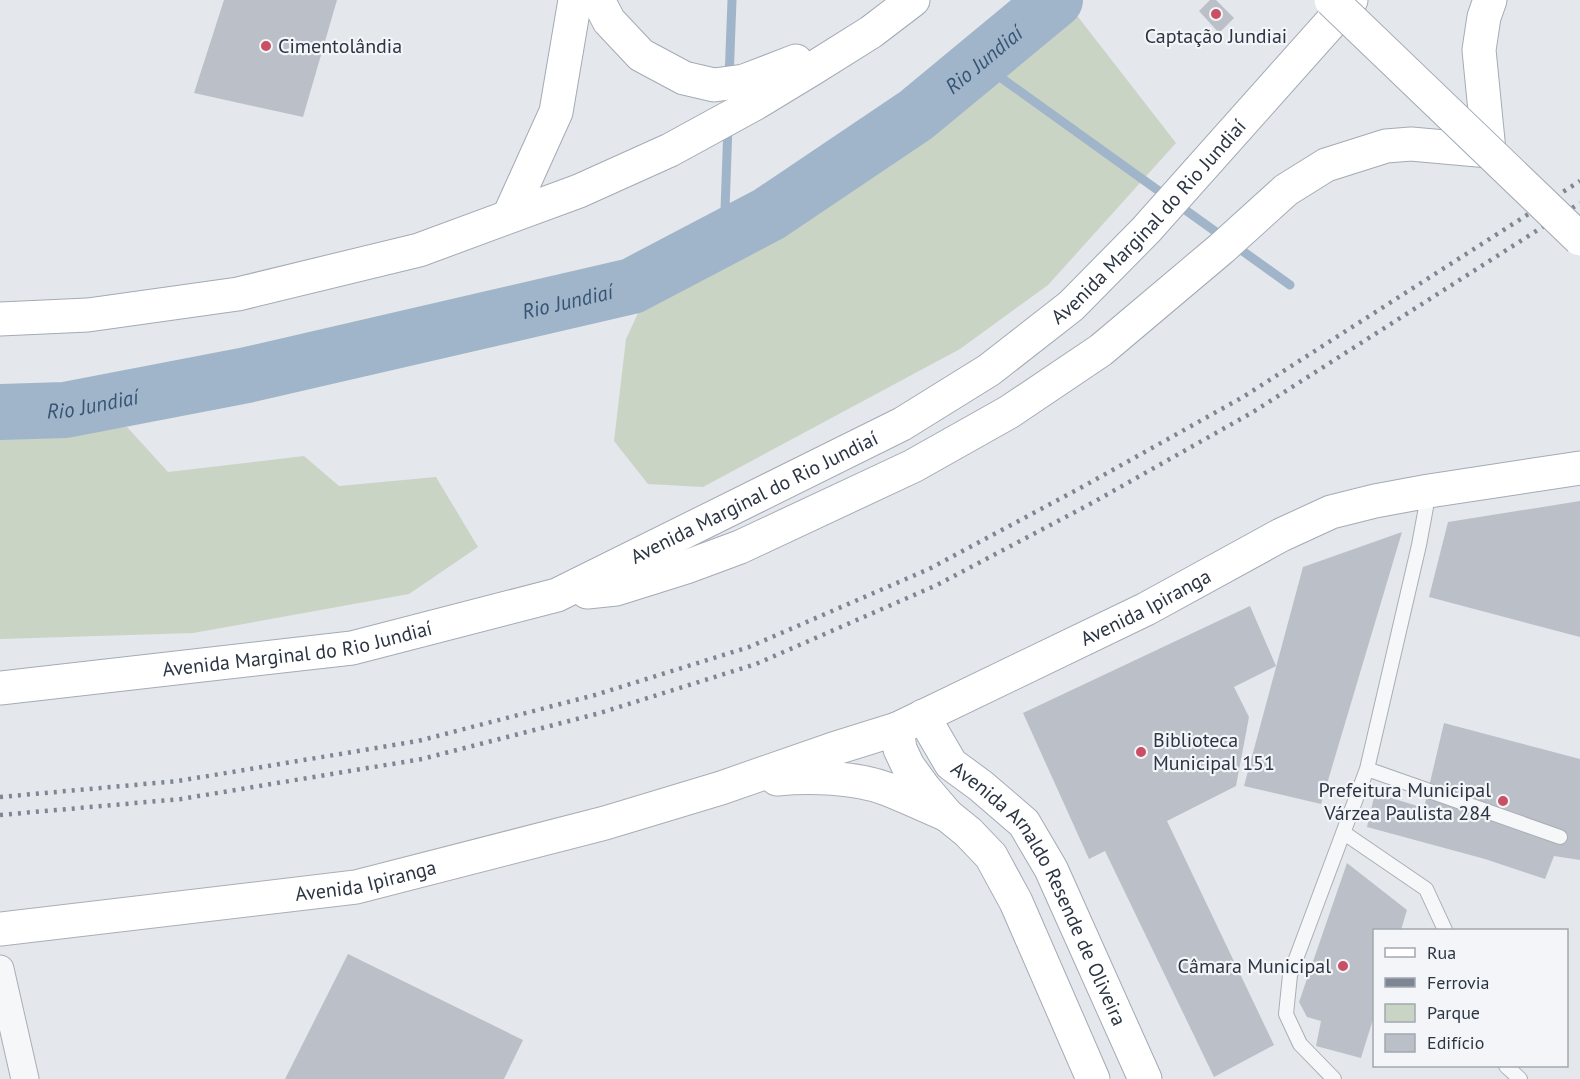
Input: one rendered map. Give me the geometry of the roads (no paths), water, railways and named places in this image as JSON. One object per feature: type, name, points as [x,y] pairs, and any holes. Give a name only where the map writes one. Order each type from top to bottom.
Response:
[{"type":"main road","points":[[509,216],[556,111],[575,0]]},
{"type":"main road","points":[[598,0],[609,21],[641,55],[684,78],[714,85],[744,81],[870,32]]},
{"type":"main road","points":[[0,319],[88,315],[238,294],[419,250],[579,191],[670,150],[756,103],[870,32],[913,0]]},
{"type":"main road","points":[[1331,0],[1580,239]]},
{"type":"main road","name":"Avenida Marginal do Rio Jundiaí","points":[[0,688],[352,648],[556,595],[902,424],[989,370],[1071,306],[1146,230],[1351,0]]},
{"type":"main road","points":[[1489,151],[1479,50],[1484,17],[1490,0]]},
{"type":"main road","points":[[556,595],[616,589],[686,567],[740,546],[913,466],[1009,412],[1101,350],[1222,248],[1286,190],[1326,165],[1386,146],[1411,144],[1489,151]]},
{"type":"main road","name":"Avenida Ipiranga","points":[[0,928],[356,887],[605,823],[722,788],[910,723],[1146,609],[1281,535],[1330,512],[1429,491],[1580,468]]},
{"type":"main road","name":"Avenida Arnaldo Resende de Oliveira","points":[[1093,1079],[1016,902],[991,856],[968,832],[947,815],[908,766],[900,749],[910,723],[951,764],[1024,823],[1051,869],[1145,1079]]},
{"type":"main road","name":"Avenida Ipiranga","points":[[722,788],[794,778],[850,781],[885,788],[947,815]]},
{"type":"main road","points":[[1039,955],[1079,932]]},
{"type":"street","points":[[0,969],[25,1079]]},
{"type":"lane","points":[[1334,1079],[1300,1044],[1286,1014],[1290,975],[1367,770],[1419,545],[1429,491]]},
{"type":"lane","points":[[1367,770],[1560,837]]},
{"type":"lane","points":[[1344,833],[1426,889],[1445,929]]},
{"type":"lane","points":[[1508,1067],[1520,1079]]},
{"type":"waterway","points":[[729,79],[732,0]]},
{"type":"waterway","name":"Rio Jundiaí","points":[[0,412],[65,410],[247,375],[632,286],[769,214],[916,115],[1055,0]]},
{"type":"waterway","points":[[979,62],[1290,285]]},
{"type":"waterway","points":[[724,238],[728,125]]},
{"type":"railway","points":[[0,797],[178,781],[418,741],[595,695],[749,647],[929,569],[1243,397],[1580,181]]},
{"type":"railway","points":[[0,815],[181,799],[422,759],[600,713],[756,664],[937,585],[1092,503],[1253,412],[1580,203]]},
{"type":"place","name":"Captação Jundiai","points":[[1216,14]]},
{"type":"place","name":"Cimentolândia","points":[[266,46]]},
{"type":"place","name":"Biblioteca Municipal 151","points":[[1141,752]]},
{"type":"place","name":"Prefeitura Municipal Várzea Paulista 284","points":[[1503,801]]},
{"type":"place","name":"Câmara Municipal","points":[[1343,966]]}]
